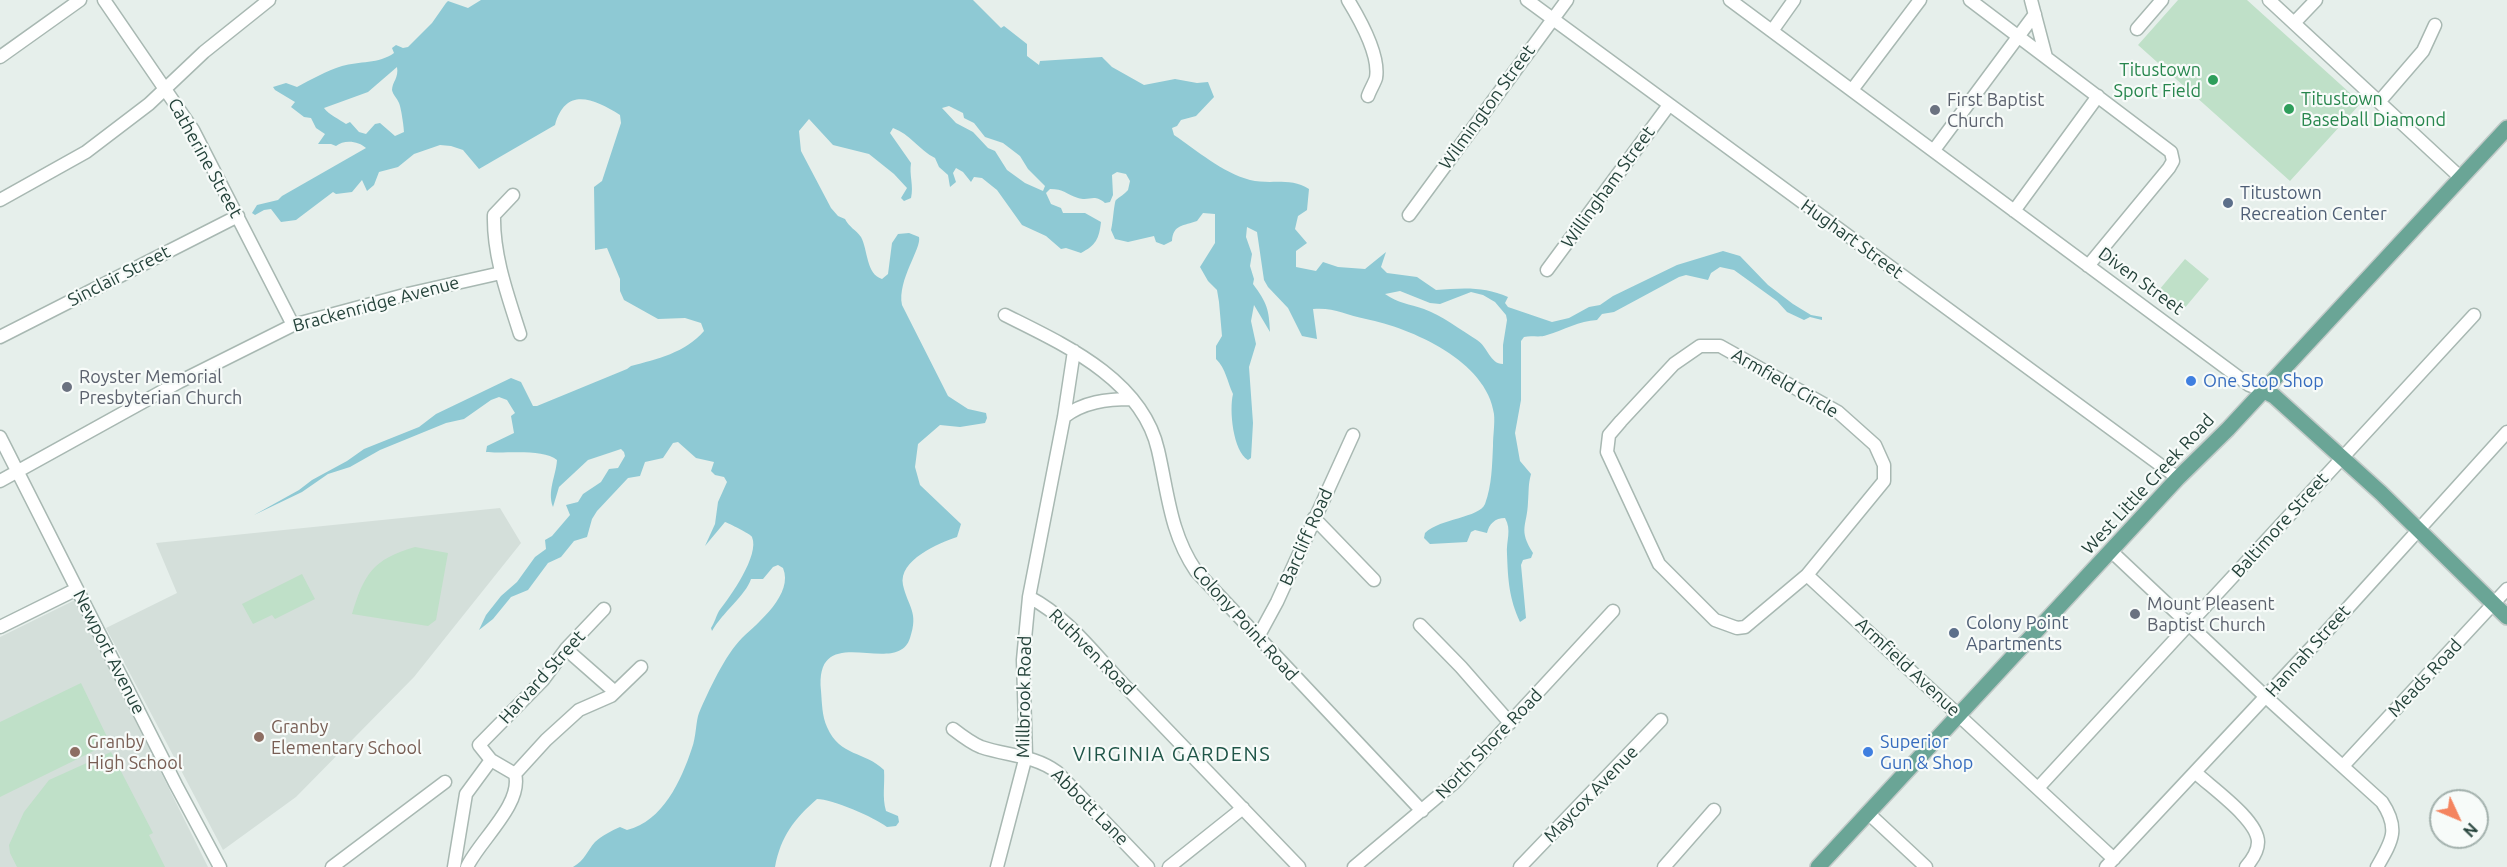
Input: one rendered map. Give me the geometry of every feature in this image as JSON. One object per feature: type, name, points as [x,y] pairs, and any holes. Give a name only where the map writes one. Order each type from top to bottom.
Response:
[{"type":"main road","name":"West Little Creek Road","points":[[1818,867],[2178,478],[2228,429],[2507,128]]},
{"type":"main road","name":"Diven Street","points":[[2262,390],[2274,396],[2342,457],[2507,617]]},
{"type":"street","points":[[0,57],[80,0]]},
{"type":"street","name":"Catherine Street","points":[[104,0],[193,130],[293,325]]},
{"type":"street","points":[[0,200],[87,152],[166,90],[204,52],[269,0]]},
{"type":"street","points":[[1348,0],[1363,24],[1375,65],[1376,78],[1368,96]]},
{"type":"street","name":"Hughart Street","points":[[1527,0],[2178,478]]},
{"type":"street","name":"Wilmington Street","points":[[1408,214],[1567,0]]},
{"type":"street","name":"Diven Street","points":[[1730,0],[2249,385],[2262,390]]},
{"type":"street","points":[[1772,31],[1794,0]]},
{"type":"street","points":[[1852,90],[1920,0]]},
{"type":"street","points":[[1970,0],[2171,152],[2173,161],[2088,266]]},
{"type":"street","points":[[2031,0],[2046,57]]},
{"type":"street","points":[[2137,29],[2162,0]]},
{"type":"street","points":[[2269,0],[2461,178]]},
{"type":"street","points":[[2294,23],[2316,0]]},
{"type":"street","points":[[1934,150],[2035,14]]},
{"type":"street","points":[[2379,102],[2424,51],[2435,25]]},
{"type":"street","points":[[2014,211],[2098,96]]},
{"type":"street","name":"Willingham Street","points":[[1548,270],[1669,105]]},
{"type":"street","points":[[513,195],[494,215],[493,232],[501,273],[520,334]]},
{"type":"street","name":"Sinclair Street","points":[[0,337],[238,216]]},
{"type":"street","name":"Brackenridge Avenue","points":[[0,481],[179,382],[293,325],[408,294],[501,273]]},
{"type":"street","name":"Colony Point Road","points":[[1005,315],[1074,351],[1108,374],[1131,399],[1148,422],[1155,438],[1170,511],[1181,546],[1197,571],[1422,812]]},
{"type":"street","name":"Baltimore Street","points":[[2038,788],[2474,315]]},
{"type":"street","name":"Armfield Circle","points":[[1700,345],[1720,346],[1830,407],[1875,445],[1884,465],[1884,481],[1807,574],[1745,627],[1737,628],[1715,620],[1656,559],[1607,452],[1609,435],[1674,364],[1700,345]]},
{"type":"street","name":"Ruthven Road","points":[[1074,351],[1064,417],[1029,597],[1047,606],[1071,626],[1124,685],[1299,867]]},
{"type":"street","points":[[1064,417],[1094,402],[1131,399]]},
{"type":"street","name":"Hannah Street","points":[[2110,863],[2196,773],[2507,432]]},
{"type":"street","name":"Barcliff Road","points":[[1258,637],[1277,602],[1353,435]]},
{"type":"street","name":"Newport Avenue","points":[[0,437],[176,785],[220,867]]},
{"type":"street","points":[[1314,518],[1374,580]]},
{"type":"street","points":[[2111,551],[2382,802],[2393,818],[2387,848],[2377,867]]},
{"type":"street","name":"Armfield Avenue","points":[[1807,574],[2038,788],[2110,863]]},
{"type":"street","points":[[0,627],[77,589]]},
{"type":"street","name":"Meads Road","points":[[2343,766],[2507,589]]},
{"type":"street","name":"Millbrook Road","points":[[997,867],[1026,756],[1023,660],[1029,597]]},
{"type":"street","name":"Harvard Street","points":[[491,760],[479,745],[543,680],[566,649],[604,609]]},
{"type":"street","name":"North Shore Road","points":[[1354,867],[1455,782],[1613,610]]},
{"type":"street","points":[[1420,625],[1510,723]]},
{"type":"street","points":[[566,649],[615,692]]},
{"type":"street","points":[[467,867],[507,807],[515,790],[515,774],[546,740],[579,710],[615,692],[641,667]]},
{"type":"street","name":"Maycox Avenue","points":[[1520,867],[1661,720]]},
{"type":"street","name":"Abbott Lane","points":[[953,729],[983,747],[1026,756],[1057,772],[1148,867]]},
{"type":"street","points":[[454,867],[466,794],[491,760],[515,774]]},
{"type":"street","points":[[2196,773],[2247,819],[2256,832],[2258,842],[2256,852],[2247,866]]},
{"type":"street","points":[[332,867],[445,782]]},
{"type":"street","points":[[1169,867],[1243,808]]},
{"type":"street","points":[[1664,867],[1714,810]]},
{"type":"street","points":[[1868,813],[1926,867]]},
{"type":"shaded area","name":"Granby Elementary School","points":[[500,508],[521,543],[414,677],[296,797],[223,850],[106,628],[177,593],[156,543]]},
{"type":"shaded area","name":"Granby High School","points":[[75,600],[208,867],[0,867],[0,637]]},
{"type":"green space","points":[[2178,0],[2247,0],[2361,103],[2290,181],[2138,45]]},
{"type":"green space","points":[[2185,259],[2209,279],[2183,310],[2159,290]]},
{"type":"green space","points":[[415,547],[448,553],[436,620],[428,626],[352,614],[361,588],[372,570],[389,557]]},
{"type":"green space","points":[[302,574],[315,599],[275,619],[272,615],[253,624],[242,604]]},
{"type":"green space","points":[[81,683],[110,743],[0,797],[0,722]]},
{"type":"green space","points":[[111,752],[153,833],[149,835],[165,867],[17,867],[9,845],[24,812],[49,780]]},
{"type":"water","points":[[481,0],[973,0],[1001,28],[1004,26],[1027,44],[1027,56],[1039,65],[1040,61],[1102,57],[1112,67],[1144,85],[1175,79],[1197,83],[1208,82],[1214,97],[1196,116],[1181,120],[1177,126],[1172,128],[1174,135],[1239,176],[1257,181],[1295,183],[1309,189],[1307,210],[1298,216],[1295,229],[1307,243],[1296,251],[1296,267],[1316,271],[1323,262],[1338,267],[1365,269],[1386,252],[1381,267],[1387,273],[1417,277],[1436,290],[1472,289],[1499,293],[1508,297],[1505,303],[1508,307],[1552,322],[1569,318],[1589,307],[1600,305],[1613,296],[1677,265],[1723,251],[1740,256],[1768,285],[1811,315],[1822,317],[1822,320],[1810,317],[1804,320],[1787,312],[1777,301],[1734,270],[1720,267],[1711,273],[1708,280],[1686,275],[1679,277],[1614,312],[1602,314],[1597,320],[1544,336],[1524,337],[1521,341],[1521,400],[1515,433],[1520,461],[1531,474],[1524,528],[1528,545],[1533,553],[1531,558],[1523,560],[1521,565],[1526,618],[1520,622],[1510,589],[1508,531],[1505,518],[1493,522],[1487,533],[1475,530],[1471,532],[1467,542],[1430,544],[1424,538],[1425,533],[1432,528],[1481,509],[1485,504],[1491,475],[1494,414],[1488,395],[1477,378],[1444,350],[1404,330],[1327,309],[1313,309],[1317,339],[1302,336],[1288,308],[1264,280],[1257,232],[1247,227],[1246,237],[1252,254],[1250,266],[1254,279],[1253,284],[1266,306],[1270,332],[1254,305],[1251,321],[1256,344],[1249,367],[1253,423],[1251,458],[1248,460],[1239,448],[1233,430],[1233,394],[1224,371],[1216,359],[1216,346],[1222,336],[1217,290],[1208,281],[1200,267],[1215,243],[1215,214],[1203,213],[1197,221],[1174,231],[1172,241],[1164,245],[1156,242],[1154,236],[1128,242],[1115,239],[1111,230],[1115,202],[1128,190],[1130,181],[1126,174],[1117,172],[1112,175],[1113,195],[1110,202],[1105,203],[1094,198],[1082,199],[1055,189],[1050,189],[1046,193],[1051,204],[1061,208],[1063,213],[1085,213],[1101,222],[1096,241],[1086,250],[1081,253],[1066,248],[1061,249],[1046,236],[1022,225],[997,190],[982,178],[974,177],[971,182],[963,172],[956,168],[953,173],[956,182],[950,187],[948,175],[939,167],[935,158],[899,131],[893,128],[890,133],[911,163],[911,198],[904,201],[901,198],[907,188],[894,174],[869,154],[833,145],[809,119],[799,131],[801,151],[831,208],[838,216],[845,219],[861,237],[873,272],[882,279],[888,274],[892,243],[898,234],[909,233],[919,237],[917,249],[903,285],[902,305],[948,396],[968,409],[986,413],[987,418],[985,423],[960,427],[940,425],[918,444],[915,467],[920,485],[961,524],[957,537],[921,554],[913,560],[903,576],[905,593],[913,616],[910,638],[902,649],[890,653],[843,653],[830,658],[822,669],[822,705],[824,718],[832,737],[846,749],[869,759],[884,770],[886,811],[898,816],[899,822],[896,826],[887,827],[853,809],[817,799],[802,814],[785,837],[775,867],[573,867],[601,837],[620,827],[627,830],[640,825],[651,818],[669,798],[688,761],[699,713],[718,673],[736,645],[773,607],[783,588],[785,578],[783,568],[778,565],[773,567],[763,579],[751,579],[712,631],[711,628],[718,613],[748,565],[753,545],[751,536],[725,522],[705,546],[715,524],[718,502],[727,482],[724,477],[715,475],[711,471],[714,462],[696,458],[678,442],[673,443],[663,458],[645,462],[640,476],[628,478],[597,511],[587,537],[574,541],[561,557],[548,563],[528,590],[511,597],[493,619],[479,630],[486,615],[501,596],[517,582],[535,557],[546,549],[545,540],[552,536],[570,515],[566,505],[578,502],[583,494],[601,482],[609,469],[618,468],[625,456],[621,449],[588,460],[559,487],[553,507],[551,489],[557,460],[543,454],[486,452],[487,446],[514,433],[511,416],[515,413],[507,400],[499,397],[464,419],[446,423],[380,450],[350,467],[328,474],[302,492],[254,515],[364,449],[419,427],[436,414],[511,378],[521,382],[533,406],[537,406],[631,366],[679,350],[704,331],[701,323],[685,318],[658,319],[624,300],[620,291],[620,279],[607,248],[595,250],[594,187],[602,181],[621,123],[620,115],[591,101],[574,100],[566,105],[555,125],[479,169],[463,150],[440,145],[414,154],[398,167],[379,172],[374,185],[367,191],[362,180],[352,192],[336,194],[333,192],[296,220],[281,222],[271,209],[255,215],[252,213],[257,205],[278,200],[366,148],[351,142],[343,142],[336,146],[318,144],[325,134],[316,128],[311,118],[304,117],[291,107],[295,102],[273,87],[286,83],[297,87],[348,64],[388,57],[394,53],[392,48],[396,45],[403,48],[408,47],[432,23],[448,1],[468,8]],"holes":[[[397,67],[392,90],[400,105],[404,132],[395,136],[380,123],[375,124],[366,134],[359,132],[350,122],[346,124],[324,108],[368,92]],[[949,106],[963,113],[964,118],[974,123],[985,137],[1003,143],[1020,156],[1028,169],[1045,186],[1043,191],[1025,183],[1007,170],[995,151],[988,148],[973,132],[956,123],[942,108]],[[1400,291],[1430,303],[1440,304],[1471,292],[1483,295],[1495,302],[1506,315],[1507,320],[1503,364],[1495,361],[1477,340],[1444,319],[1385,294]]]},
{"type":"place","name":"Titustown Sport Field","points":[[2213,80]]},
{"type":"place","name":"Titustown Baseball Diamond","points":[[2289,109]]},
{"type":"place","name":"First Baptist Church","points":[[1935,110]]},
{"type":"place","name":"Titustown Recreation Center","points":[[2228,203]]},
{"type":"place","name":"One Stop Shop","points":[[2191,381]]},
{"type":"place","name":"Royster Memorial Presbyterian Church","points":[[67,387]]},
{"type":"place","name":"Mount Pleasent Baptist Church","points":[[2135,614]]},
{"type":"place","name":"Colony Point Apartments","points":[[1954,633]]},
{"type":"place","name":"Granby Elementary School","points":[[259,737]]},
{"type":"place","name":"Granby High School","points":[[75,752]]},
{"type":"place","name":"Superior Gun & Shop","points":[[1868,752]]},
{"type":"district","name":"VIRGINIA GARDENS","points":[[1172,754]]}]
